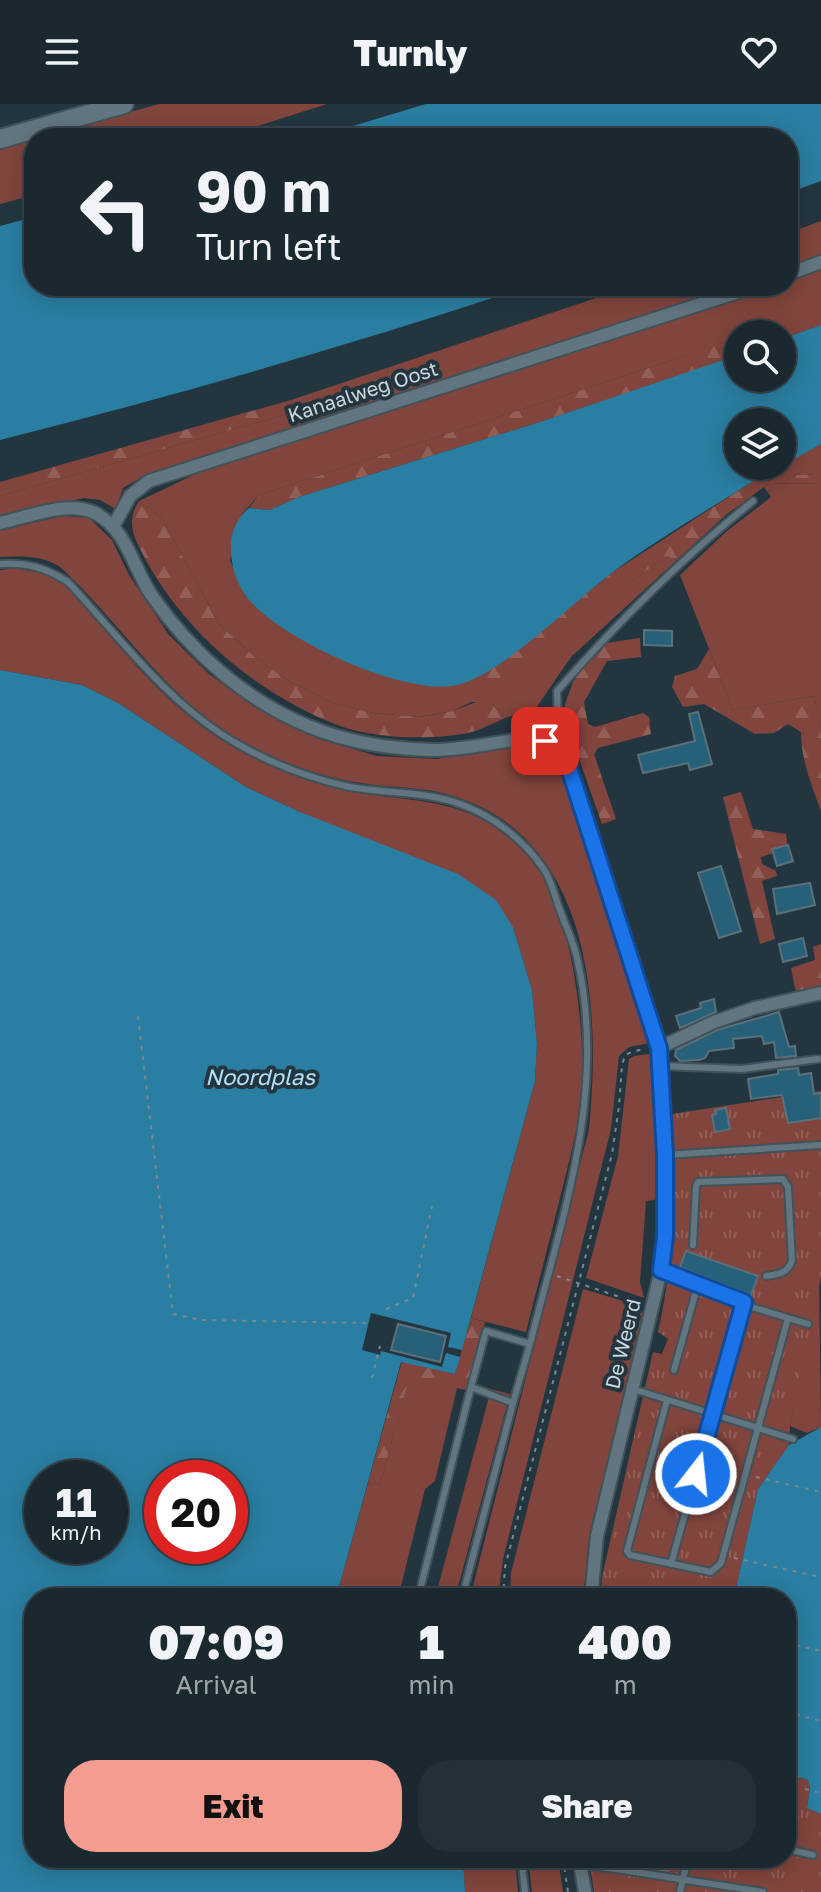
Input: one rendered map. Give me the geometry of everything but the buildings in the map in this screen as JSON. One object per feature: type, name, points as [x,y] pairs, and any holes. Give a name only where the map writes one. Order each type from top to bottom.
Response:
[{"type":"main road","points":[[39,128],[124,104]]},
{"type":"main road","points":[[0,139],[24,132]]},
{"type":"street","points":[[798,270],[821,262]]},
{"type":"street","name":"Kanaalweg Oost","points":[[114,525],[130,496],[149,481],[726,296]]},
{"type":"street","points":[[0,523],[71,509],[92,512],[114,525],[150,592],[174,626],[205,659],[251,694],[309,726],[369,744],[434,750],[535,738],[553,745]]},
{"type":"street","name":"De Weerd","points":[[553,745],[561,752],[569,768],[659,1048],[661,1066],[665,1155],[665,1236],[661,1270],[597,1536],[592,1588]]},
{"type":"street","points":[[659,1048],[714,1022],[755,1008],[821,993]]},
{"type":"street","points":[[580,1868],[585,1892]]},
{"type":"lane","points":[[553,745],[558,727],[557,691],[605,636],[696,547],[753,501]]},
{"type":"lane","points":[[0,564],[25,563],[49,570],[68,582],[168,691],[210,727],[241,746],[283,768],[351,787],[418,793],[464,805],[511,832],[544,869],[577,957],[588,1036],[587,1087],[580,1149],[465,1588]]},
{"type":"lane","points":[[661,1066],[742,1069],[818,1059]]},
{"type":"lane","points":[[665,1155],[821,1145]]},
{"type":"lane","points":[[693,1245],[698,1182],[783,1179],[788,1187],[792,1261],[783,1273],[766,1276]]},
{"type":"lane","points":[[661,1270],[808,1324]]},
{"type":"lane","points":[[674,1370],[698,1284]]},
{"type":"lane","points":[[671,1564],[744,1302]]},
{"type":"lane","points":[[667,1400],[627,1551],[630,1555],[705,1572],[717,1569],[788,1318]]},
{"type":"lane","points":[[421,1588],[486,1331],[530,1344]]},
{"type":"lane","points":[[471,1387],[513,1403]]},
{"type":"lane","points":[[633,1389],[793,1439]]},
{"type":"lane","points":[[796,1851],[813,1855]]},
{"type":"lane","points":[[522,1868],[525,1892]]},
{"type":"lane","points":[[606,1868],[763,1892]]},
{"type":"lane","points":[[680,1892],[686,1868]]},
{"type":"path","points":[[138,1016],[173,1314],[201,1320],[372,1323]]},
{"type":"path","points":[[504,1588],[505,1567],[612,1154],[622,1065],[625,1055],[659,1048]]},
{"type":"path","points":[[386,1309],[413,1298],[432,1206]]},
{"type":"path","points":[[548,1273],[654,1308]]},
{"type":"path","points":[[372,1378],[380,1346]]},
{"type":"path","points":[[755,1477],[821,1492]]},
{"type":"path","points":[[729,1557],[821,1577]]},
{"type":"path","points":[[796,1645],[821,1651]]},
{"type":"path","points":[[796,1715],[821,1721]]},
{"type":"path","points":[[805,1789],[821,1793]]},
{"type":"path","points":[[564,1868],[568,1892]]},
{"type":"green space","points":[[159,104],[327,104],[251,128],[73,128]]},
{"type":"green space","points":[[24,142],[24,198],[0,204],[0,148]]},
{"type":"green space","points":[[821,221],[821,258],[798,266],[798,229]]},
{"type":"green space","points":[[821,268],[821,325],[796,334],[796,320],[724,320],[724,340],[676,359],[259,495],[242,514],[230,560],[245,595],[277,624],[458,685],[480,674],[490,688],[666,556],[677,560],[571,657],[536,708],[508,717],[489,702],[471,702],[453,711],[419,717],[373,713],[330,702],[286,679],[254,656],[219,624],[162,518],[139,501],[204,470],[502,376],[740,296],[798,296],[798,276]]},
{"type":"green space","points":[[602,296],[714,296],[169,472],[140,478],[123,488],[116,509],[100,500],[84,498],[0,516],[0,496],[294,412],[291,400]]},
{"type":"green space","points":[[724,339],[724,361],[299,497],[270,510],[249,508],[259,495],[676,359]]},
{"type":"green space","points":[[291,400],[294,412],[0,496],[0,482]]},
{"type":"green space","points":[[821,444],[821,474],[796,475],[796,457]]},
{"type":"green space","points":[[821,474],[821,483],[768,484],[727,514],[677,560],[666,556],[490,689],[480,674],[499,664],[610,574],[755,480],[796,480],[796,475]]},
{"type":"green space","points":[[821,483],[821,727],[814,696],[733,710],[680,575],[727,531],[771,497],[764,487],[768,484]]},
{"type":"green space","points":[[139,501],[162,518],[219,624],[254,656],[286,679],[330,702],[373,713],[420,717],[453,711],[481,700],[489,702],[508,717],[468,733],[437,737],[387,736],[340,726],[282,698],[229,660],[205,638],[164,589],[133,532],[132,517]]},
{"type":"green space","points":[[63,516],[89,518],[112,540],[129,575],[169,635],[209,674],[253,706],[319,739],[377,756],[437,759],[529,745],[546,749],[559,762],[650,1043],[629,1047],[619,1056],[611,1129],[503,1559],[499,1588],[473,1588],[589,1129],[592,1026],[587,974],[575,923],[555,878],[525,839],[485,809],[433,791],[370,784],[317,773],[247,744],[219,727],[170,685],[59,566],[37,558],[0,557],[0,530]]},
{"type":"green space","points":[[15,568],[48,574],[67,587],[169,699],[242,752],[318,784],[438,804],[465,812],[509,838],[541,873],[556,904],[570,955],[579,1010],[582,1085],[574,1142],[526,1332],[471,1318],[535,1081],[537,1044],[532,990],[513,927],[300,812],[246,787],[118,703],[82,685],[0,670],[0,570]]},
{"type":"green space","points":[[640,638],[641,657],[607,661],[584,702],[588,724],[595,727],[643,713],[649,717],[651,734],[598,748],[594,754],[616,819],[602,824],[578,756],[566,733],[565,704],[573,682],[587,661],[606,643]]},
{"type":"green space","points":[[709,649],[733,710],[814,696],[821,727],[821,811],[805,762],[801,732],[788,724],[774,733],[755,734],[704,704],[683,707],[672,687],[675,676],[697,669]]},
{"type":"green space","points":[[741,792],[753,829],[786,834],[788,848],[761,857],[762,864],[776,871],[777,876],[762,881],[775,939],[760,944],[723,797]]},
{"type":"green space","points":[[821,944],[821,987],[796,993],[791,968],[815,960],[813,947]]},
{"type":"green space","points":[[649,1054],[652,1057],[658,1192],[654,1200],[646,1201],[640,1282],[644,1298],[586,1278],[618,1156],[629,1059]]},
{"type":"green space","points":[[821,1091],[821,1276],[790,1426],[789,1445],[758,1489],[736,1588],[601,1588],[653,1352],[662,1354],[668,1339],[658,1332],[668,1278],[673,1224],[675,1169],[672,1114]]},
{"type":"green space","points":[[819,1276],[821,1427],[807,1433],[790,1426]]},
{"type":"green space","points":[[583,1289],[643,1307],[588,1548],[584,1588],[510,1588],[511,1573]]},
{"type":"green space","points":[[471,1318],[485,1322],[467,1390],[409,1379],[380,1485],[368,1483],[402,1361],[455,1374]]},
{"type":"green space","points":[[409,1378],[457,1388],[435,1481],[425,1489],[400,1588],[339,1588],[368,1483],[380,1485]]},
{"type":"green space","points":[[483,1387],[510,1394],[458,1588],[438,1588],[489,1397],[476,1391]]},
{"type":"green space","points":[[796,1776],[808,1780],[807,1808],[821,1814],[821,1892],[594,1892],[590,1868],[796,1868]]},
{"type":"green space","points":[[464,1868],[516,1868],[518,1892],[465,1892]]},
{"type":"green space","points":[[529,1868],[559,1868],[563,1892],[532,1892]]},
{"type":"water","points":[[426,104],[821,104],[821,181],[798,189],[798,128],[346,128]]},
{"type":"water","points":[[24,220],[24,296],[498,296],[266,368],[0,440],[0,226]]},
{"type":"water","points":[[821,325],[821,444],[796,458],[796,408],[724,408],[724,480],[755,480],[627,562],[515,653],[475,678],[457,685],[435,686],[407,682],[344,661],[313,646],[262,612],[246,596],[236,578],[231,539],[238,520],[249,508],[270,510],[299,497],[540,422],[724,360],[724,392],[796,392],[796,334]]},
{"type":"water","name":"Noordplas","points":[[0,670],[82,685],[118,703],[246,787],[300,812],[458,874],[496,900],[513,927],[532,990],[537,1044],[535,1081],[462,1350],[448,1347],[451,1333],[371,1313],[362,1350],[380,1355],[381,1351],[442,1367],[446,1353],[460,1357],[455,1374],[401,1362],[339,1588],[24,1588],[24,1868],[464,1868],[465,1892],[0,1892]]},
{"type":"water","points":[[821,1427],[821,1814],[807,1808],[808,1780],[796,1776],[796,1588],[736,1588],[758,1489],[789,1445]]},
{"type":"route","points":[[545,741],[561,752],[569,768],[659,1048],[665,1155],[665,1236],[661,1270],[744,1302],[696,1474]]}]
